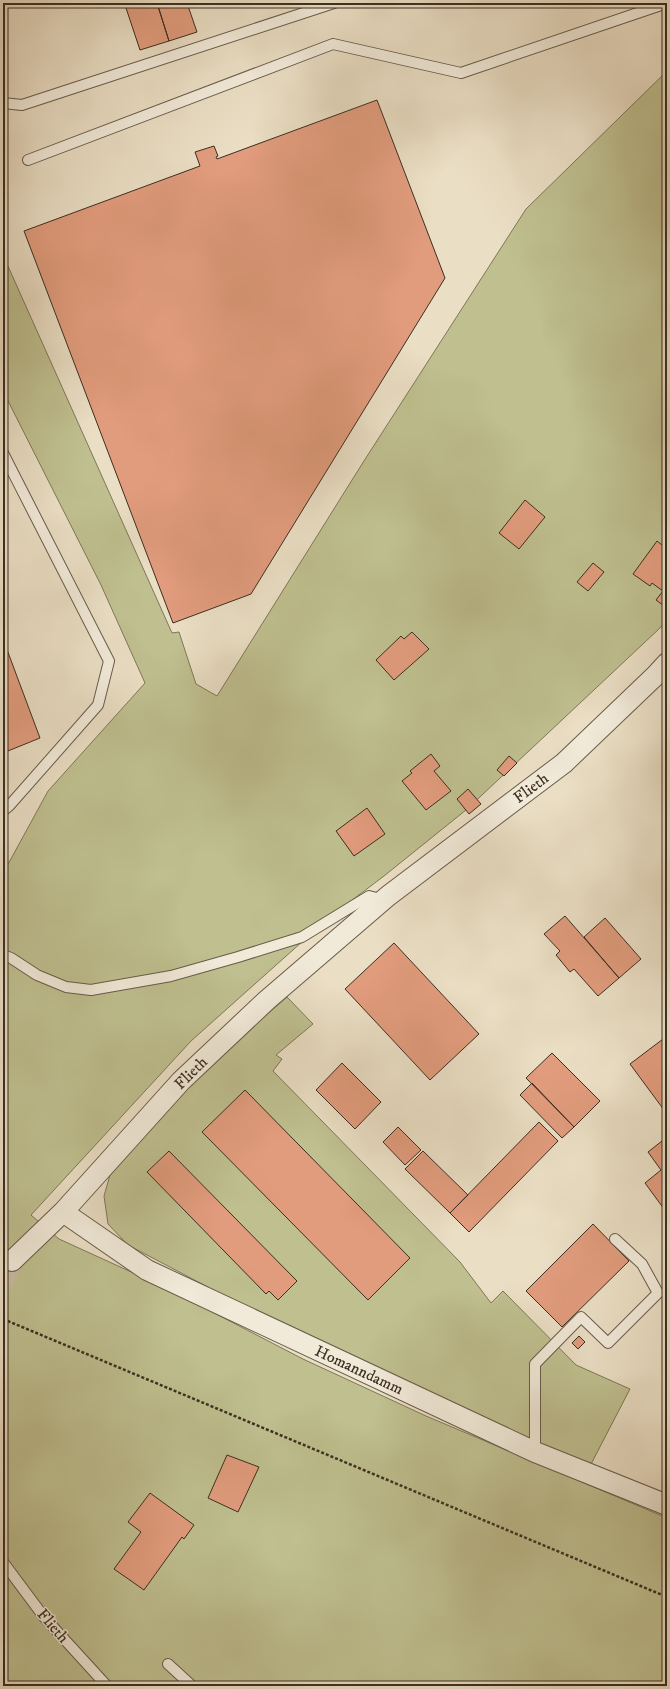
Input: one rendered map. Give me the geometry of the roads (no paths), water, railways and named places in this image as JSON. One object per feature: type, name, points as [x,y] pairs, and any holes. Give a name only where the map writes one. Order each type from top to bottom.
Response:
[{"type":"street","name":"Flieth","points":[[12,1261],[63,1212],[181,1082],[288,980],[384,900],[564,763],[656,676],[667,663]]},
{"type":"street","name":"Homanndamm","points":[[63,1212],[147,1270],[534,1452],[667,1505]]},
{"type":"lane","points":[[3,103],[22,105],[334,3]]},
{"type":"lane","points":[[28,160],[333,44],[461,73],[667,3]]},
{"type":"lane","points":[[3,452],[109,661],[98,705],[3,811]]},
{"type":"lane","points":[[3,955],[11,958],[37,975],[66,987],[91,990],[171,976],[238,957],[302,937],[369,896],[384,900]]},
{"type":"lane","points":[[534,1452],[535,1364],[581,1317],[608,1343],[658,1293],[642,1264],[615,1239]]},
{"type":"lane","name":"Flieth","points":[[3,1562],[44,1617],[108,1686]]},
{"type":"lane","points":[[168,1664],[192,1686]]},
{"type":"tunnel","points":[[3,1283],[12,1261]]}]
